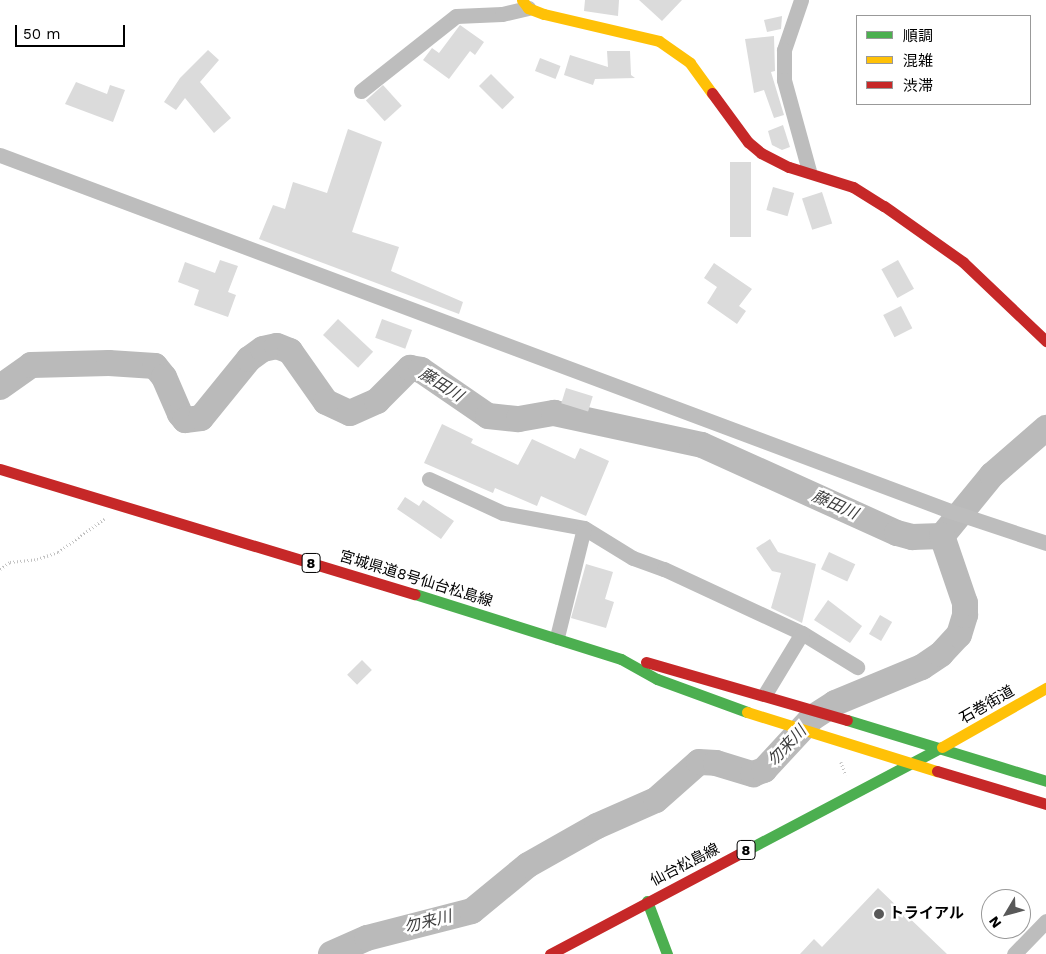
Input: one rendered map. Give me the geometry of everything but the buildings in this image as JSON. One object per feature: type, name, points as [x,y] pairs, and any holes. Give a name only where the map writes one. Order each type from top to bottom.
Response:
[{"type":"main road","points":[[525,4],[544,14],[659,41],[690,63],[748,142],[761,154],[789,167],[809,171],[853,187],[916,228],[963,262],[1046,341]]},
{"type":"main road","name":"宮城県道8号仙台松島線","points":[[0,469],[557,637],[622,659],[657,679],[792,728],[914,763]]},
{"type":"main road","name":"宮城県道8号仙台松島線","points":[[622,659],[662,664],[942,747]]},
{"type":"main road","name":"石巻街道","points":[[942,747],[1046,688]]},
{"type":"main road","name":"仙台松島線","points":[[550,954],[647,901],[942,747]]},
{"type":"main road","name":"8","points":[[942,747],[1046,780]]},
{"type":"main road","name":"8","points":[[914,763],[1046,804]]},
{"type":"main road","points":[[647,901],[667,954]]},
{"type":"street","points":[[801,0],[784,50],[784,80],[809,171]]},
{"type":"street","points":[[361,91],[456,16],[502,14],[525,4]]},
{"type":"street","points":[[0,155],[950,511],[1046,543]]},
{"type":"street","points":[[429,479],[503,513],[584,528],[633,558],[664,569],[802,633],[857,666]]},
{"type":"street","points":[[557,637],[584,528]]},
{"type":"street","points":[[764,694],[802,633]]},
{"type":"street","points":[[1014,954],[1046,921]]},
{"type":"path","points":[[0,569],[10,562],[37,559],[58,552],[104,519]]},
{"type":"waterway","name":"藤田川","points":[[0,387],[31,365],[109,363],[155,366],[164,377],[180,414],[185,420],[201,418],[249,359],[263,349],[277,346],[290,351],[326,402],[350,413],[377,401],[410,368],[421,370],[488,416],[519,419],[554,413],[702,445],[897,533],[912,537],[942,536]]},
{"type":"waterway","name":"勿来川","points":[[942,536],[992,475],[1046,428]]},
{"type":"waterway","name":"勿来川","points":[[331,954],[367,938],[472,911],[528,865],[597,826],[656,800],[699,762],[716,763],[753,774],[764,770],[812,718],[835,703],[922,667],[941,654],[959,635],[965,615],[965,603],[942,536]]},
{"type":"traffic: fast","points":[[415,594],[621,659],[657,679],[747,712]]},
{"type":"traffic: fast","points":[[847,720],[1046,781]]},
{"type":"traffic: fast","points":[[739,854],[942,747]]},
{"type":"traffic: fast","points":[[647,901],[667,954]]},
{"type":"traffic: slow","points":[[522,0],[528,8],[544,14],[659,41],[690,63],[712,93]]},
{"type":"traffic: slow","points":[[942,747],[1046,688]]},
{"type":"traffic: slow","points":[[747,712],[937,771]]},
{"type":"traffic: jam","points":[[712,93],[748,142],[761,153],[789,167],[853,187],[884,206],[963,262],[1046,341]]},
{"type":"traffic: jam","points":[[0,469],[415,594]]},
{"type":"traffic: jam","points":[[646,662],[847,720]]},
{"type":"traffic: jam","points":[[937,771],[1046,804]]},
{"type":"traffic: jam","points":[[550,954],[739,854]]},
{"type":"place","name":"トライアル","points":[[879,914]]}]
